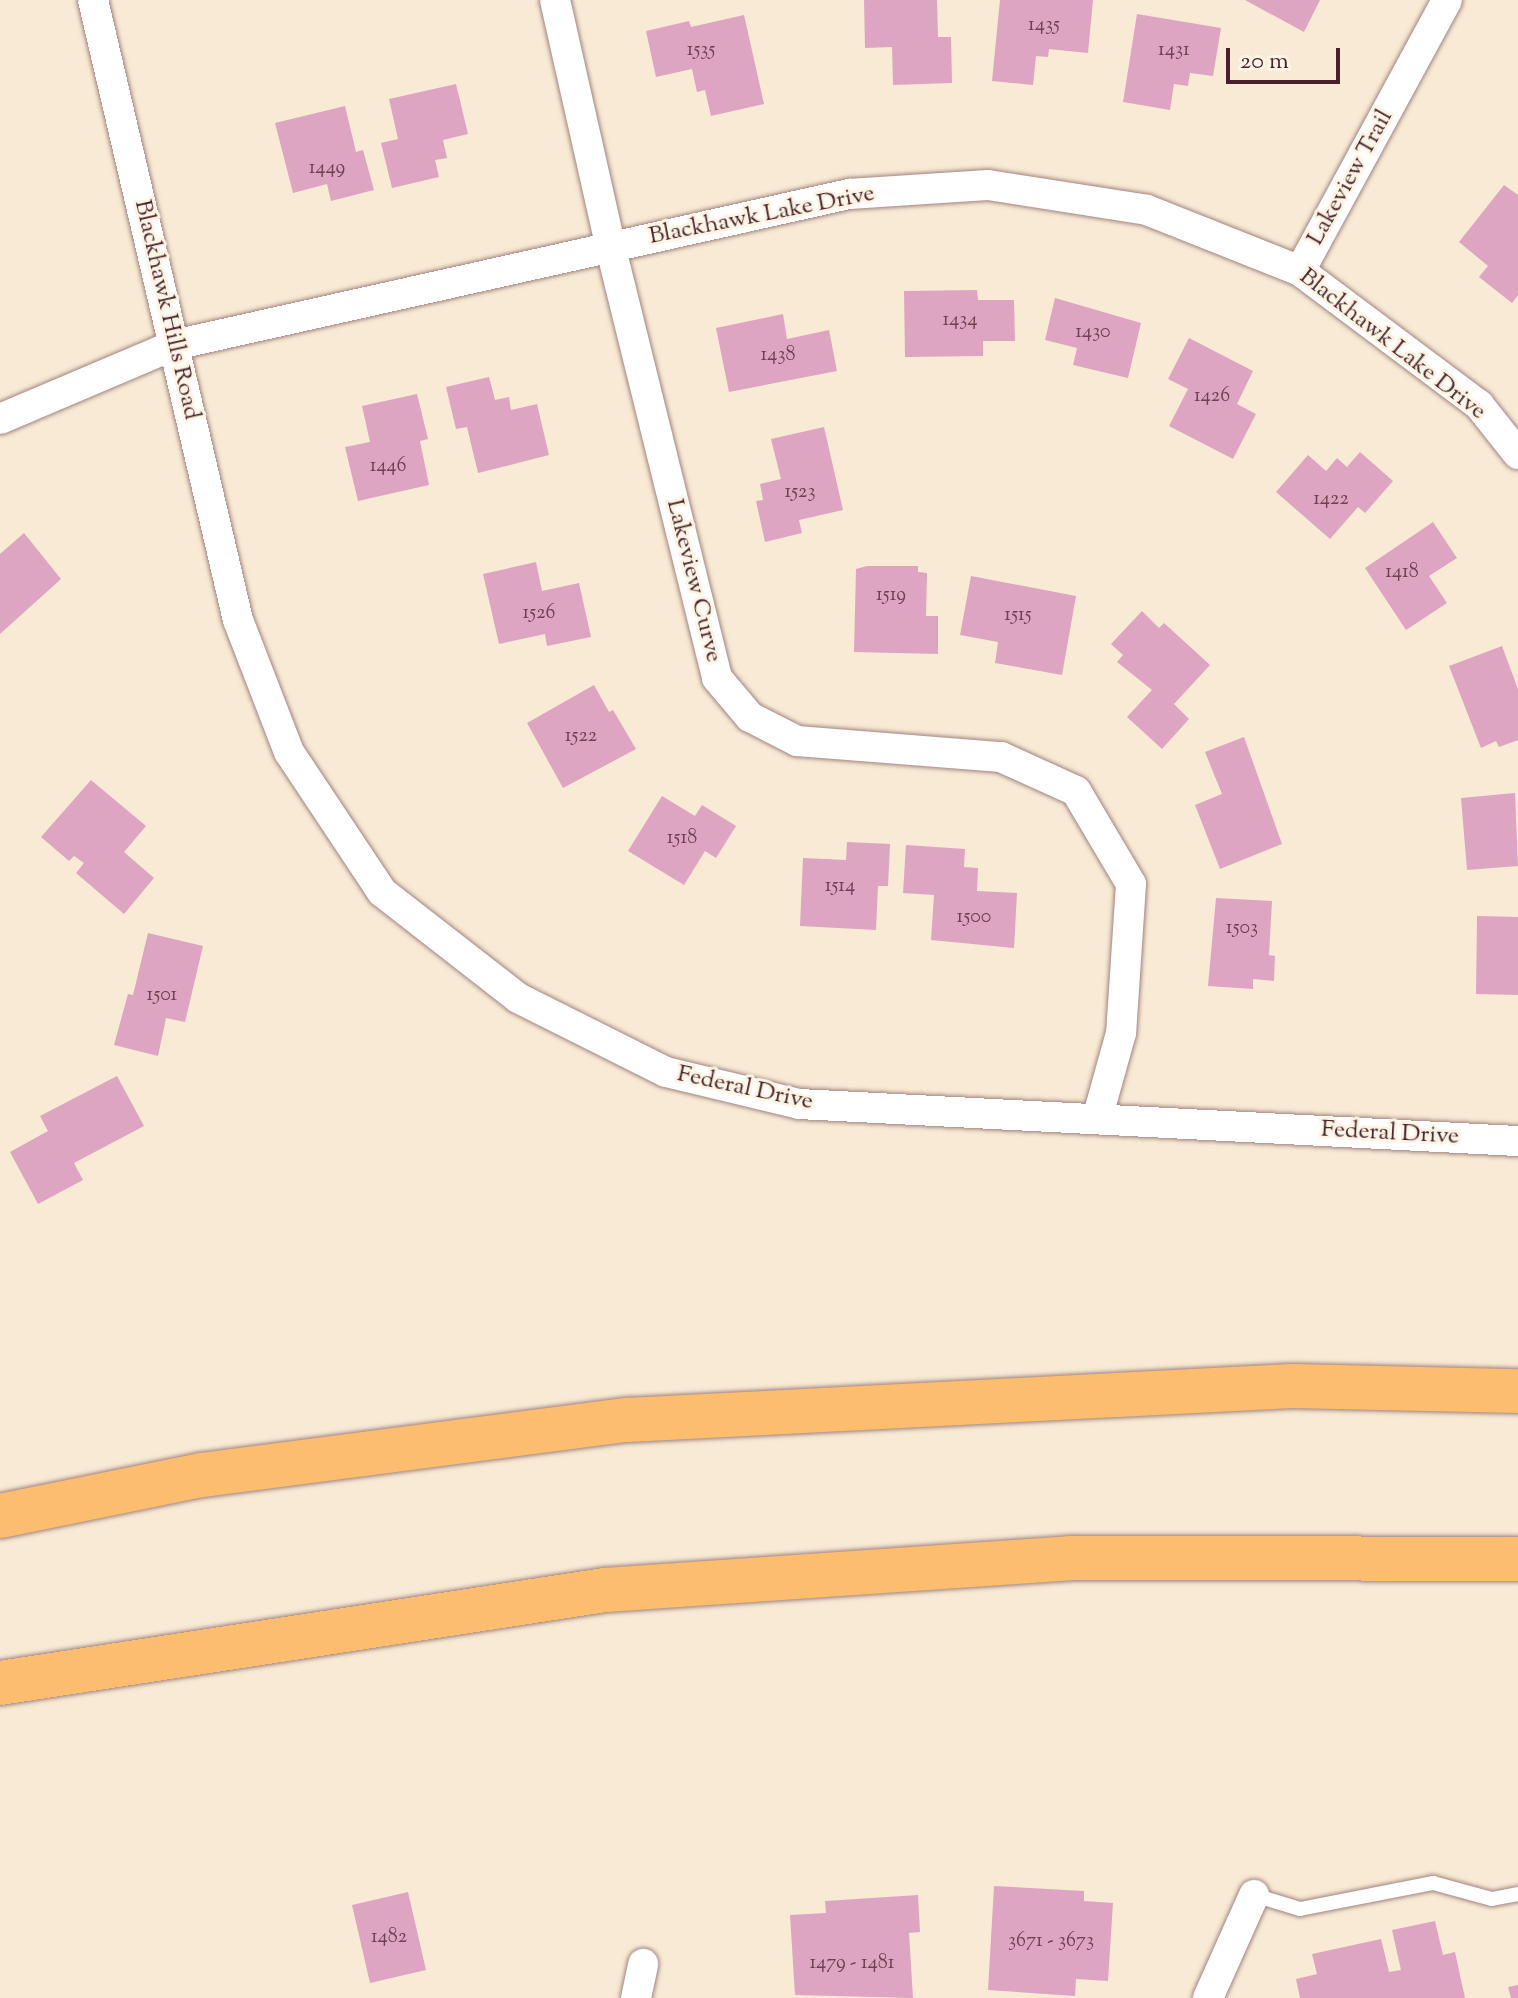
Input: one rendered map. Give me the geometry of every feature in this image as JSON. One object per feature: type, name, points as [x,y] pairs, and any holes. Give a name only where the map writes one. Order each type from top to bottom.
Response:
[{"type":"highway","points":[[0,1516],[202,1475],[628,1420],[1292,1386],[1518,1391]]},
{"type":"highway","points":[[0,1683],[605,1590],[1070,1558],[1518,1559]]},
{"type":"street","name":"Blackhawk Hills Road","points":[[93,0],[238,620]]},
{"type":"street","name":"Lakeview Curve","points":[[555,0],[610,245],[717,678],[750,717],[797,741],[1001,757],[1076,791],[1131,884],[1121,1033],[1097,1119]]},
{"type":"street","name":"Lakeview Trail","points":[[1300,271],[1447,0]]},
{"type":"street","name":"Blackhawk Lake Drive","points":[[0,419],[174,345],[610,245],[849,194],[988,185],[1147,210],[1300,271],[1479,405],[1518,454]]},
{"type":"street","name":"Federal Drive","points":[[238,620],[289,752],[382,892],[518,998],[666,1072],[799,1104],[1518,1141]]},
{"type":"street","points":[[1208,1998],[1254,1895]]},
{"type":"street","points":[[636,1998],[643,1964]]},
{"type":"lane","points":[[1254,1895],[1300,1909],[1433,1883],[1492,1899],[1518,1894]]},
{"type":"building","points":[[864,0],[937,0],[938,37],[951,37],[952,83],[893,85],[892,47],[865,48]]},
{"type":"building","points":[[1000,0],[1093,0],[1088,53],[1049,49],[1048,57],[1036,56],[1033,85],[992,81]]},
{"type":"building","points":[[1245,0],[1320,0],[1304,32]]},
{"type":"building","points":[[1137,14],[1221,28],[1213,76],[1190,73],[1188,86],[1174,84],[1170,110],[1123,102]]},
{"type":"building","points":[[744,15],[764,104],[711,116],[705,90],[697,92],[692,69],[656,77],[646,31],[689,21],[691,27]]},
{"type":"building","points":[[456,84],[468,134],[443,140],[447,158],[435,160],[439,177],[392,188],[381,143],[398,139],[389,99]]},
{"type":"building","points":[[345,106],[356,152],[363,150],[374,190],[331,201],[327,184],[293,193],[275,123]]},
{"type":"building","points":[[1504,185],[1518,195],[1518,295],[1512,303],[1479,277],[1488,266],[1459,242]]},
{"type":"building","points":[[977,290],[978,300],[1014,300],[1015,341],[983,341],[983,356],[905,357],[904,291]]},
{"type":"building","points":[[1055,298],[1141,323],[1128,378],[1073,365],[1077,348],[1045,340]]},
{"type":"building","points":[[783,314],[787,339],[829,330],[837,371],[729,392],[716,328]]},
{"type":"building","points":[[1189,338],[1253,371],[1237,404],[1256,414],[1233,459],[1169,426],[1188,389],[1168,379]]},
{"type":"building","points":[[489,377],[495,400],[509,397],[511,410],[537,404],[549,455],[478,473],[467,427],[456,429],[446,387]]},
{"type":"building","points":[[417,394],[428,439],[420,441],[429,485],[358,501],[345,447],[370,442],[362,406]]},
{"type":"building","points":[[824,427],[843,510],[799,520],[802,533],[765,542],[756,501],[763,500],[760,484],[781,479],[771,439]]},
{"type":"building","points":[[1360,452],[1393,481],[1365,513],[1358,507],[1330,539],[1276,492],[1308,455],[1326,471],[1337,458],[1347,467]]},
{"type":"building","points":[[1433,522],[1457,558],[1429,576],[1447,603],[1406,630],[1365,568]]},
{"type":"building","points":[[24,533],[61,579],[0,634],[0,554]]},
{"type":"building","points":[[536,562],[542,591],[579,583],[591,637],[547,646],[545,634],[499,644],[483,574]]},
{"type":"building","points":[[867,566],[918,566],[918,572],[927,573],[926,616],[938,616],[938,654],[854,652],[856,569]]},
{"type":"building","points":[[971,576],[1076,596],[1062,675],[995,663],[998,642],[960,635]]},
{"type":"building","points":[[1142,611],[1159,628],[1164,623],[1210,665],[1174,704],[1189,719],[1162,749],[1127,717],[1152,690],[1117,662],[1123,655],[1111,644]]},
{"type":"building","points":[[1502,646],[1518,689],[1518,740],[1499,747],[1496,741],[1481,748],[1449,666]]},
{"type":"building","points":[[594,685],[636,749],[563,788],[527,723]]},
{"type":"building","points":[[1244,737],[1282,844],[1220,869],[1195,805],[1222,794],[1205,752]]},
{"type":"building","points":[[91,780],[146,826],[124,852],[154,878],[124,914],[76,873],[84,863],[74,856],[69,861],[41,837]]},
{"type":"building","points":[[1515,793],[1518,866],[1467,870],[1461,798]]},
{"type":"building","points":[[662,796],[695,816],[702,805],[736,826],[716,858],[705,851],[684,885],[628,851]]},
{"type":"building","points":[[847,842],[890,844],[888,886],[878,886],[876,930],[800,926],[803,858],[846,860]]},
{"type":"building","points":[[906,845],[965,849],[964,867],[978,868],[977,891],[1017,893],[1014,948],[931,940],[934,895],[903,893]]},
{"type":"building","points":[[1216,898],[1272,901],[1269,955],[1275,956],[1274,981],[1253,979],[1253,989],[1208,986]]},
{"type":"building","points":[[1477,916],[1518,917],[1518,995],[1476,994]]},
{"type":"building","points":[[148,933],[203,946],[185,1022],[166,1018],[158,1056],[114,1045],[128,994],[133,995]]},
{"type":"building","points":[[117,1076],[144,1126],[74,1163],[83,1180],[38,1204],[10,1152],[48,1131],[40,1116]]},
{"type":"building","points":[[994,1886],[1084,1891],[1084,1901],[1113,1903],[1108,1981],[1076,1979],[1075,1996],[988,1990]]},
{"type":"building","points":[[408,1892],[426,1970],[370,1983],[352,1905]]},
{"type":"building","points":[[918,1895],[920,1932],[909,1933],[913,1998],[795,1995],[790,1915],[826,1913],[825,1901]]},
{"type":"building","points":[[1435,1921],[1443,1955],[1455,1952],[1465,1998],[1300,1998],[1296,1979],[1317,1974],[1312,1954],[1381,1939],[1389,1972],[1401,1970],[1392,1930]]},
{"type":"building","points":[[1518,1985],[1518,1998],[1511,1998],[1508,1987]]}]
